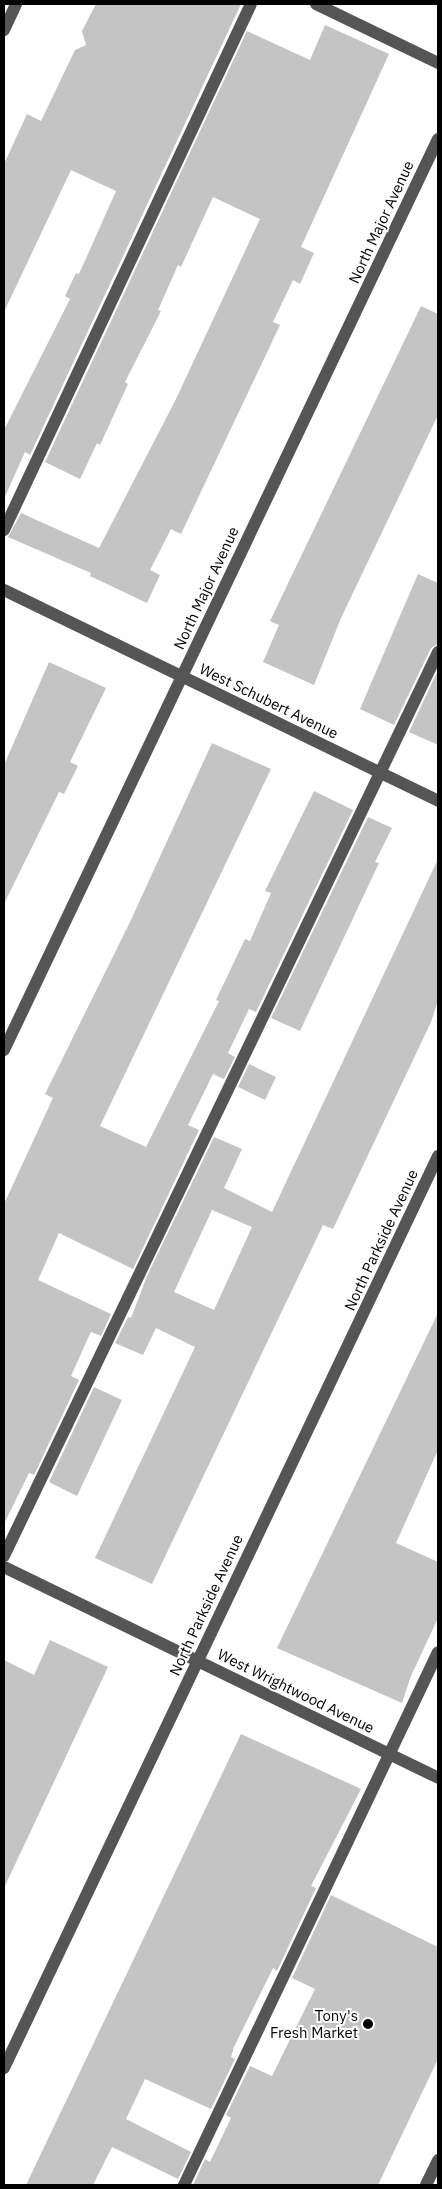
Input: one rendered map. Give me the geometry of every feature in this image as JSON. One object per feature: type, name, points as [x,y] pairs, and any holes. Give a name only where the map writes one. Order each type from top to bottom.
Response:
[{"type":"street","points":[[4,30],[16,4]]},
{"type":"street","points":[[4,530],[251,4]]},
{"type":"street","points":[[316,4],[438,63]]},
{"type":"street","name":"North Major Avenue","points":[[4,1050],[438,139]]},
{"type":"street","name":"West Schubert Avenue","points":[[4,590],[438,802]]},
{"type":"street","points":[[4,1556],[438,652]]},
{"type":"street","name":"North Parkside Avenue","points":[[4,2068],[438,1156]]},
{"type":"street","name":"West Wrightwood Avenue","points":[[4,1567],[390,1755],[437,1775]]},
{"type":"street","points":[[184,2185],[438,1652]]},
{"type":"street","points":[[426,2185],[438,2160]]},
{"type":"building","points":[[96,4],[241,4],[30,455],[25,452],[4,499],[4,430],[70,299],[65,296],[76,273],[79,274],[116,191],[71,170],[4,312],[4,164],[27,114],[41,121],[75,50],[86,45],[82,31]]},
{"type":"building","points":[[325,25],[389,54],[301,247],[314,253],[300,284],[293,280],[273,322],[280,325],[181,534],[171,529],[150,570],[160,575],[147,603],[90,576],[91,573],[8,537],[21,513],[99,548],[176,399],[260,219],[213,197],[181,267],[178,265],[158,310],[161,311],[125,382],[128,384],[100,445],[97,443],[80,479],[45,462],[247,31],[310,60]]},
{"type":"building","points":[[421,306],[438,314],[438,415],[341,618],[314,685],[263,662],[279,625],[270,621]]},
{"type":"building","points":[[418,574],[438,583],[438,644],[431,648],[394,725],[360,709]]},
{"type":"building","points":[[49,662],[106,688],[70,762],[78,766],[64,794],[59,792],[4,904],[4,765]]},
{"type":"building","points":[[438,670],[438,745],[409,732]]},
{"type":"building","points":[[212,743],[271,769],[100,1126],[146,1147],[219,1001],[216,1000],[245,939],[250,941],[271,893],[265,891],[314,791],[353,810],[256,1012],[249,1009],[228,1053],[235,1057],[224,1079],[213,1074],[188,1125],[199,1130],[133,1269],[59,1233],[38,1280],[111,1314],[101,1336],[91,1332],[71,1376],[79,1380],[34,1475],[29,1473],[4,1524],[4,1204],[53,1098],[45,1094],[130,922]]},
{"type":"building","points":[[368,817],[392,828],[375,862],[379,863],[300,1031],[271,1018]]},
{"type":"building","points":[[438,859],[438,1001],[431,1022],[333,1229],[323,1225],[152,1584],[95,1558],[195,1347],[156,1328],[143,1355],[115,1343],[128,1317],[131,1318],[147,1276],[214,1137],[242,1149],[224,1188],[272,1212]],"holes":[[[212,1210],[252,1227],[214,1310],[174,1292]]]},
{"type":"building","points":[[249,1064],[276,1077],[265,1100],[238,1087]]},
{"type":"building","points":[[438,1313],[438,1450],[396,1543],[438,1562],[438,1618],[411,1676],[402,1703],[277,1648]]},
{"type":"building","points":[[94,1387],[122,1400],[77,1496],[49,1482]]},
{"type":"building","points":[[50,1640],[108,1667],[4,1888],[4,1660],[34,1675]]},
{"type":"building","points":[[241,1734],[361,1789],[311,1886],[316,1888],[277,1971],[273,1968],[234,2047],[231,2057],[235,2059],[211,2109],[145,2079],[126,2119],[191,2152],[178,2179],[112,2147],[93,2185],[26,2185]]},
{"type":"building","name":"Tony's Fresh Market","points":[[331,1895],[438,1947],[438,2059],[378,2185],[193,2185],[205,2159],[210,2162],[231,2118],[226,2115],[250,2066],[272,2076],[315,1989],[292,1978]]},
{"type":"place","name":"Tony's Fresh Market","points":[[368,2024]]}]
